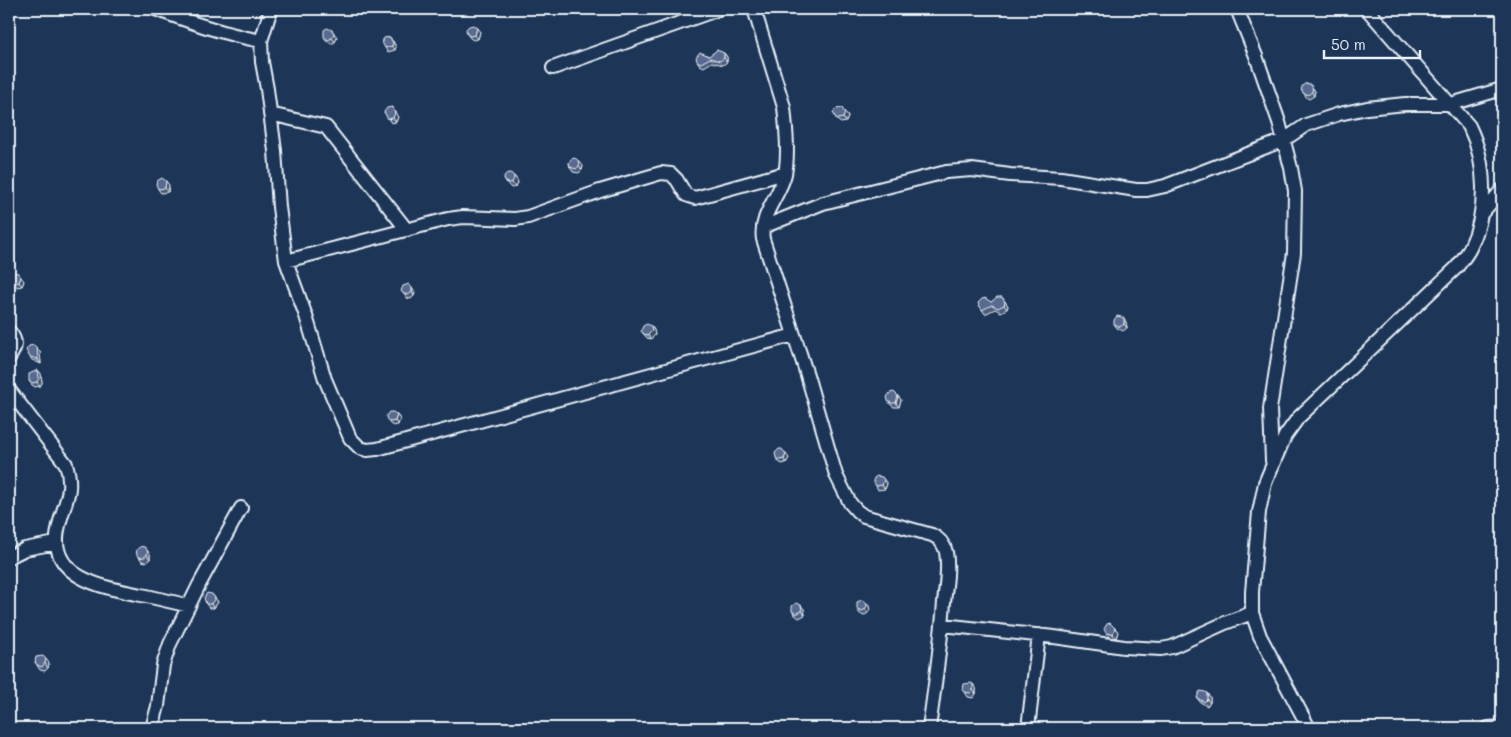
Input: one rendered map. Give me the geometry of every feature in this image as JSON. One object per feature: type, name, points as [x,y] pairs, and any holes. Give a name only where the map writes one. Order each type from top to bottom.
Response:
[{"type":"street","points":[[156,9],[231,36],[261,41]]},
{"type":"street","points":[[271,9],[261,41],[262,62],[275,151],[279,207],[286,261],[306,316],[325,379],[346,430],[355,444],[367,450],[377,449],[794,335]]},
{"type":"street","points":[[554,68],[719,9]]},
{"type":"street","points":[[754,9],[784,107],[786,144],[785,174],[763,227],[763,239],[836,475],[850,502],[864,516],[937,537],[945,551],[943,625],[929,728]]},
{"type":"street","points":[[1238,9],[1284,140],[1296,191],[1294,253],[1270,409],[1272,464]]},
{"type":"street","points":[[1309,728],[1260,636],[1252,612],[1259,512],[1264,483],[1286,436],[1298,418],[1457,267],[1470,249],[1481,214],[1481,166],[1477,143],[1469,126],[1367,9]]},
{"type":"street","points":[[763,227],[823,203],[946,172],[972,170],[1010,175],[1061,178],[1136,190],[1147,190],[1165,186],[1284,140],[1306,125],[1339,114],[1405,104],[1451,104],[1502,89]]},
{"type":"street","points":[[270,114],[326,126],[407,230]]},
{"type":"street","points":[[286,261],[448,219],[463,217],[515,219],[528,217],[600,191],[656,174],[671,174],[686,195],[695,198],[785,174]]},
{"type":"street","points":[[1481,214],[1502,190]]},
{"type":"street","points":[[9,331],[16,343],[9,358]]},
{"type":"street","points":[[9,390],[57,451],[66,464],[69,473],[70,493],[58,530],[56,543],[60,556],[67,566],[94,584],[189,606]]},
{"type":"street","points":[[152,728],[158,706],[163,665],[170,644],[242,508]]},
{"type":"street","points":[[9,556],[30,548],[56,543]]},
{"type":"street","points":[[943,625],[1161,650],[1252,612]]},
{"type":"street","points":[[1028,728],[1039,635]]},
{"type":"street","points":[[1488,728],[1502,727]]},
{"type":"building","points":[[473,25],[477,28],[475,35],[470,36],[467,34],[466,29]]},
{"type":"building","points":[[327,28],[334,33],[332,38],[328,40],[324,37],[324,30]]},
{"type":"building","points":[[390,37],[393,43],[392,46],[385,48],[382,42],[384,38]]},
{"type":"building","points":[[717,50],[724,53],[724,58],[720,61],[710,58],[701,63],[697,61],[696,57],[700,52],[709,56]]},
{"type":"building","points":[[1305,84],[1309,84],[1312,89],[1311,93],[1305,94],[1302,91],[1302,87]]},
{"type":"building","points":[[392,107],[395,113],[393,118],[388,119],[384,112],[387,108]]},
{"type":"building","points":[[842,108],[845,113],[843,118],[838,119],[833,112],[836,109]]},
{"type":"building","points":[[575,158],[580,162],[576,169],[570,167],[569,163],[571,159]]},
{"type":"building","points":[[507,173],[511,173],[514,178],[513,182],[507,183],[504,180],[504,176]]},
{"type":"building","points":[[162,178],[166,181],[165,188],[158,189],[157,181]]},
{"type":"building","points":[[13,272],[18,273],[21,277],[19,282],[11,281],[10,278]]},
{"type":"building","points":[[409,284],[412,292],[408,295],[404,294],[401,291],[403,286]]},
{"type":"building","points":[[997,297],[1002,297],[1005,302],[1004,305],[998,308],[992,305],[982,310],[978,303],[985,298],[991,302]]},
{"type":"building","points":[[1117,316],[1124,318],[1124,324],[1120,327],[1114,324]]},
{"type":"building","points":[[647,324],[651,326],[652,331],[648,335],[641,331],[643,326]]},
{"type":"building","points":[[34,345],[37,348],[38,360],[29,356],[26,350],[29,346]]},
{"type":"building","points":[[38,370],[39,379],[37,382],[32,383],[29,381],[29,374]]},
{"type":"building","points":[[894,392],[898,396],[896,403],[891,403],[887,397],[890,393]]},
{"type":"building","points":[[389,412],[397,415],[395,421],[390,422],[387,420],[386,416]]},
{"type":"building","points":[[782,449],[786,454],[784,459],[779,460],[776,458],[775,453]]},
{"type":"building","points":[[877,476],[882,477],[884,480],[882,485],[876,486],[873,481]]},
{"type":"building","points":[[140,547],[144,547],[147,552],[146,556],[140,557],[137,554],[137,550]]},
{"type":"building","points":[[207,593],[212,594],[215,598],[211,604],[206,604],[204,598]]},
{"type":"building","points":[[862,600],[866,602],[867,606],[863,611],[857,609],[857,602]]},
{"type":"building","points":[[796,603],[801,605],[802,611],[796,614],[792,611],[792,606]]},
{"type":"building","points":[[1110,623],[1115,628],[1113,634],[1106,633],[1104,629]]},
{"type":"building","points":[[43,656],[46,659],[42,667],[35,662],[36,657]]},
{"type":"building","points":[[964,684],[973,684],[973,690],[970,693],[965,692],[963,690]]},
{"type":"building","points":[[1200,691],[1207,693],[1207,699],[1204,702],[1197,698]]}]
